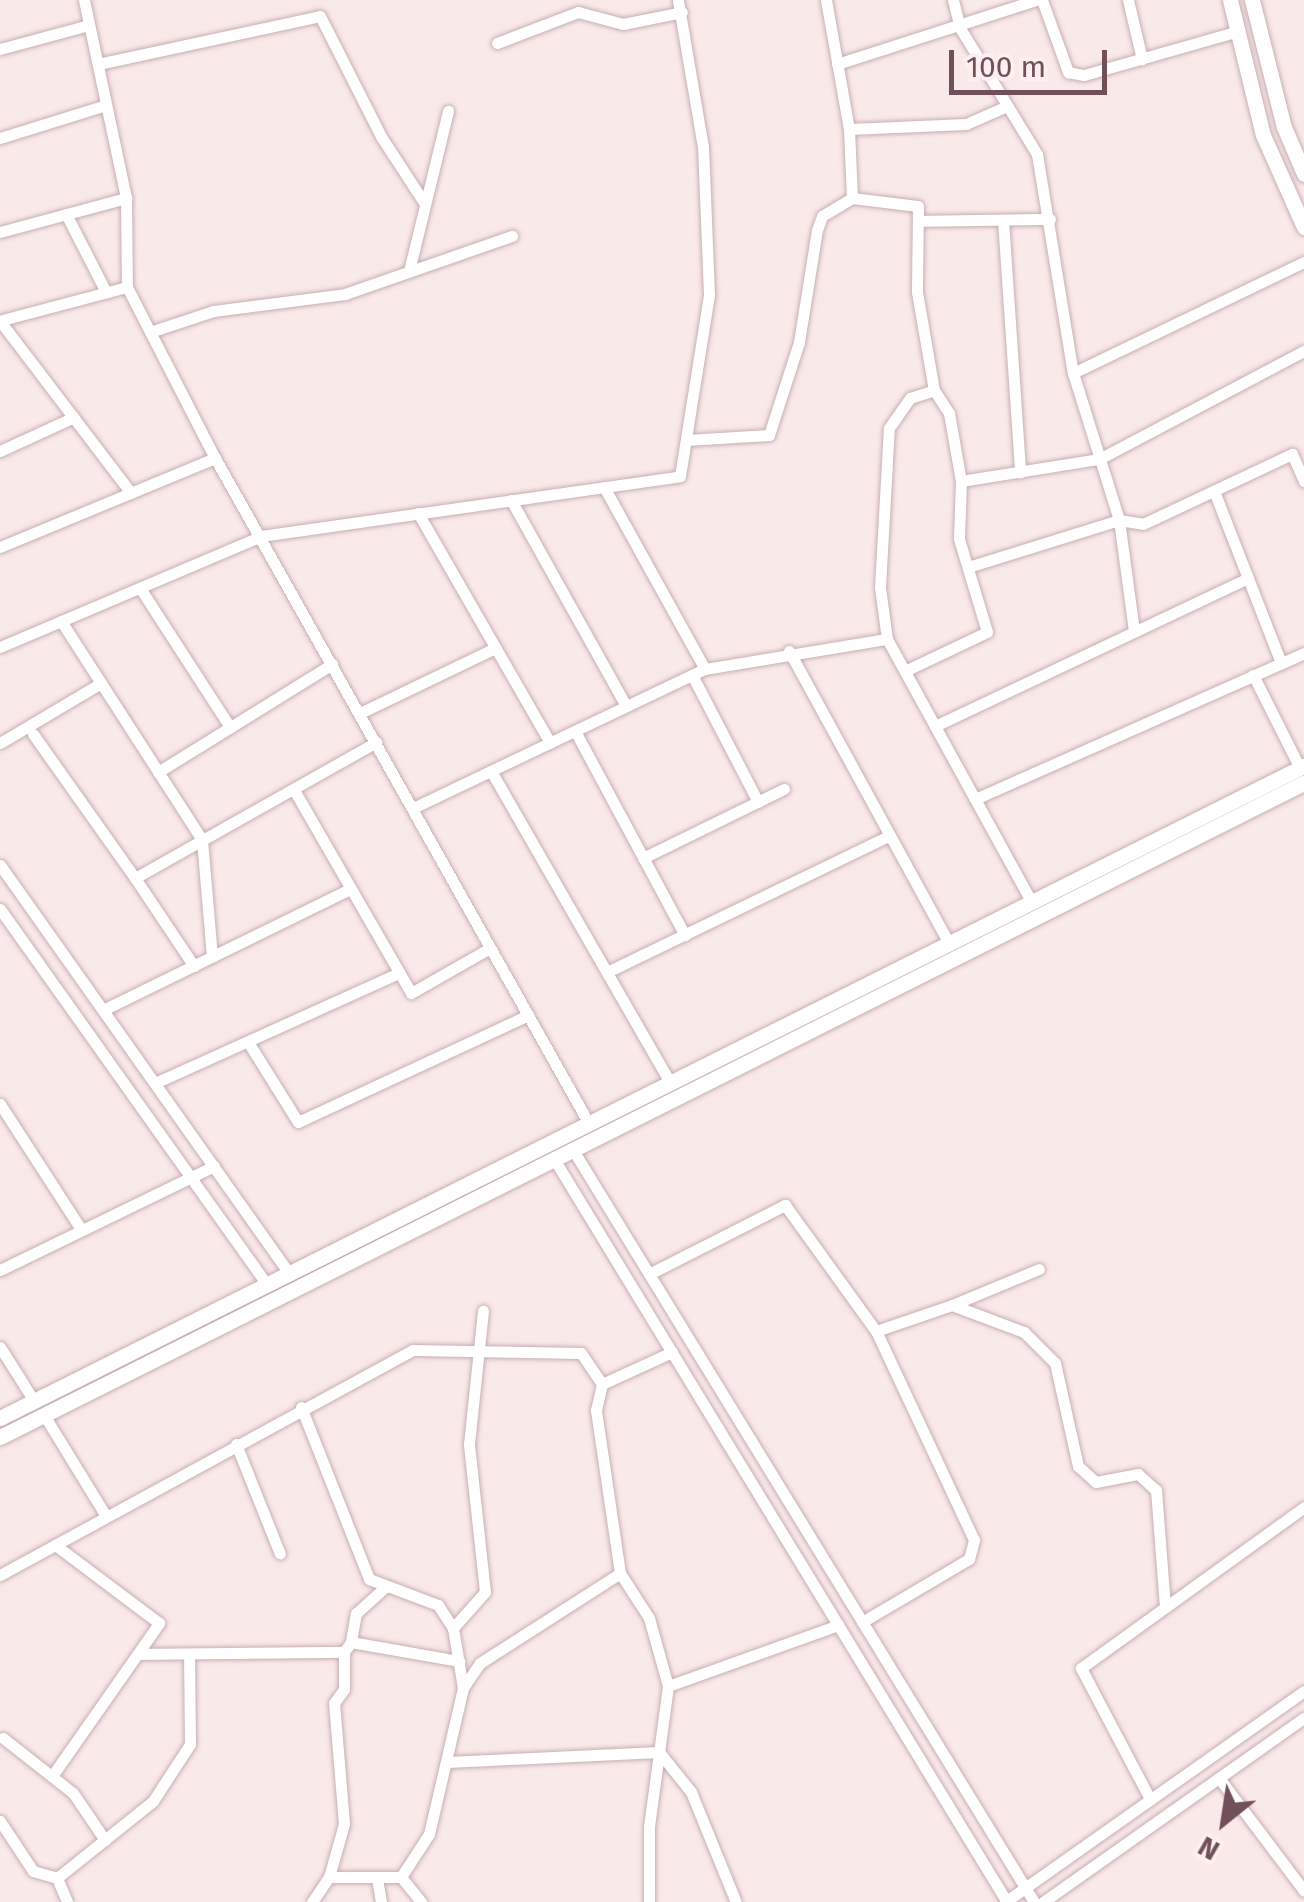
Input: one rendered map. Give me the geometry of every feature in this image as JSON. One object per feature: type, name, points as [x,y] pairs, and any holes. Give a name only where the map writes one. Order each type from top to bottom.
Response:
[{"type":"main road","points":[[1230,0],[1264,135],[1304,227]]},
{"type":"main road","points":[[1252,0],[1284,127],[1304,174]]},
{"type":"main road","points":[[0,1418],[587,1120],[1303,772]]},
{"type":"main road","points":[[0,1437],[574,1150],[1303,772]]},
{"type":"street","points":[[84,0],[126,198],[127,287],[215,458],[587,1120]]},
{"type":"street","points":[[826,0],[849,129],[852,198]]},
{"type":"street","points":[[953,0],[960,28],[1005,108],[1038,154],[1073,373],[1119,520],[1134,631]]},
{"type":"street","points":[[838,64],[1039,0],[1068,72],[1084,75],[1235,32]]},
{"type":"street","points":[[1128,0],[1142,59]]},
{"type":"street","points":[[0,647],[261,536],[680,476],[708,296],[703,148],[680,6],[623,24],[578,6],[497,43]]},
{"type":"street","points":[[98,64],[320,16],[382,138],[425,204]]},
{"type":"street","points":[[0,48],[89,25]]},
{"type":"street","points":[[0,138],[106,105]]},
{"type":"street","points":[[849,129],[966,124],[1005,108]]},
{"type":"street","points":[[408,271],[448,111]]},
{"type":"street","points":[[0,232],[126,198]]},
{"type":"street","points":[[686,440],[769,435],[798,342],[822,216],[852,198],[918,206],[918,292],[934,390],[949,412],[962,482],[959,539],[988,632],[905,671]]},
{"type":"street","points":[[66,214],[106,292]]},
{"type":"street","points":[[1004,220],[1020,472]]},
{"type":"street","points":[[918,221],[1050,220]]},
{"type":"street","points":[[150,332],[213,311],[345,294],[512,236]]},
{"type":"street","points":[[1073,373],[1304,262]]},
{"type":"street","points":[[127,287],[1,320],[131,493]]},
{"type":"street","points":[[962,482],[1100,459],[1304,351]]},
{"type":"street","points":[[934,390],[910,398],[889,428],[880,587],[887,639],[1031,901]]},
{"type":"street","points":[[0,451],[74,417]]},
{"type":"street","points":[[968,567],[1119,520],[1143,524],[1292,454],[1304,480]]},
{"type":"street","points":[[0,546],[215,458]]},
{"type":"street","points":[[604,487],[705,668]]},
{"type":"street","points":[[1214,491],[1282,662]]},
{"type":"street","points":[[511,500],[626,706]]},
{"type":"street","points":[[418,513],[550,743]]},
{"type":"street","points":[[935,726],[1248,578]]},
{"type":"street","points":[[140,588],[230,727]]},
{"type":"street","points":[[61,621],[202,840],[212,957]]},
{"type":"street","points":[[412,808],[705,668],[790,651],[887,639]]},
{"type":"street","points":[[360,713],[495,648]]},
{"type":"street","points":[[790,651],[948,942]]},
{"type":"street","points":[[975,799],[1304,652]]},
{"type":"street","points":[[158,772],[332,664]]},
{"type":"street","points":[[692,675],[758,802]]},
{"type":"street","points":[[1253,675],[1303,772]]},
{"type":"street","points":[[0,743],[101,683]]},
{"type":"street","points":[[575,731],[684,934]]},
{"type":"street","points":[[33,734],[194,966]]},
{"type":"street","points":[[134,878],[376,742]]},
{"type":"street","points":[[491,771],[669,1080]]},
{"type":"street","points":[[643,858],[784,789]]},
{"type":"street","points":[[294,790],[411,994],[490,948]]},
{"type":"street","points":[[607,972],[890,835]]},
{"type":"street","points":[[0,864],[288,1272]]},
{"type":"street","points":[[103,1010],[350,890]]},
{"type":"street","points":[[0,909],[266,1283]]},
{"type":"street","points":[[155,1083],[399,973]]},
{"type":"street","points":[[248,1042],[298,1122],[528,1015]]},
{"type":"street","points":[[0,1104],[4,1118],[80,1226]]},
{"type":"street","points":[[574,1150],[1034,1902]]},
{"type":"street","points":[[554,1159],[1006,1902],[1304,1690]]},
{"type":"street","points":[[0,1270],[80,1226],[214,1166]]},
{"type":"street","points":[[649,1274],[785,1205],[876,1332],[974,1540],[969,1558],[862,1622]]},
{"type":"street","points":[[876,1332],[1039,1269]]},
{"type":"street","points":[[952,1305],[1024,1332],[1055,1363],[1078,1466],[1096,1482],[1138,1474],[1156,1490],[1165,1607]]},
{"type":"street","points":[[453,1628],[485,1592],[469,1444],[483,1311]]},
{"type":"street","points":[[0,1348],[34,1401]]},
{"type":"street","points":[[0,1575],[301,1407],[412,1350],[580,1353],[602,1384],[596,1410],[620,1573],[649,1618],[668,1686],[648,1827],[649,1902]]},
{"type":"street","points":[[602,1384],[672,1352]]},
{"type":"street","points":[[301,1407],[360,1565],[383,1589],[438,1604],[453,1628],[463,1688]]},
{"type":"street","points":[[44,1415],[106,1516]]},
{"type":"street","points":[[236,1444],[280,1554]]},
{"type":"street","points":[[1150,1799],[1082,1668],[1304,1507]]},
{"type":"street","points":[[52,1776],[159,1623],[55,1544]]},
{"type":"street","points":[[401,1877],[430,1834],[463,1688],[480,1663],[620,1573]]},
{"type":"street","points":[[312,1902],[330,1878],[344,1824],[334,1703],[344,1688],[347,1647],[356,1613],[383,1589]]},
{"type":"street","points":[[668,1686],[838,1626]]},
{"type":"street","points":[[138,1654],[347,1647],[458,1661]]},
{"type":"street","points":[[57,1878],[153,1801],[190,1744],[189,1654]]},
{"type":"street","points":[[1043,1902],[1304,1718]]},
{"type":"street","points":[[3,1738],[52,1776],[105,1840]]},
{"type":"street","points":[[447,1762],[659,1752]]},
{"type":"street","points":[[659,1752],[690,1792],[736,1902]]},
{"type":"street","points":[[1219,1778],[1302,1897]]},
{"type":"street","points":[[0,1822],[33,1870],[57,1878],[68,1902]]},
{"type":"street","points":[[330,1878],[401,1877]]},
{"type":"street","points":[[401,1877],[421,1902]]},
{"type":"street","points":[[377,1879],[381,1902]]}]
